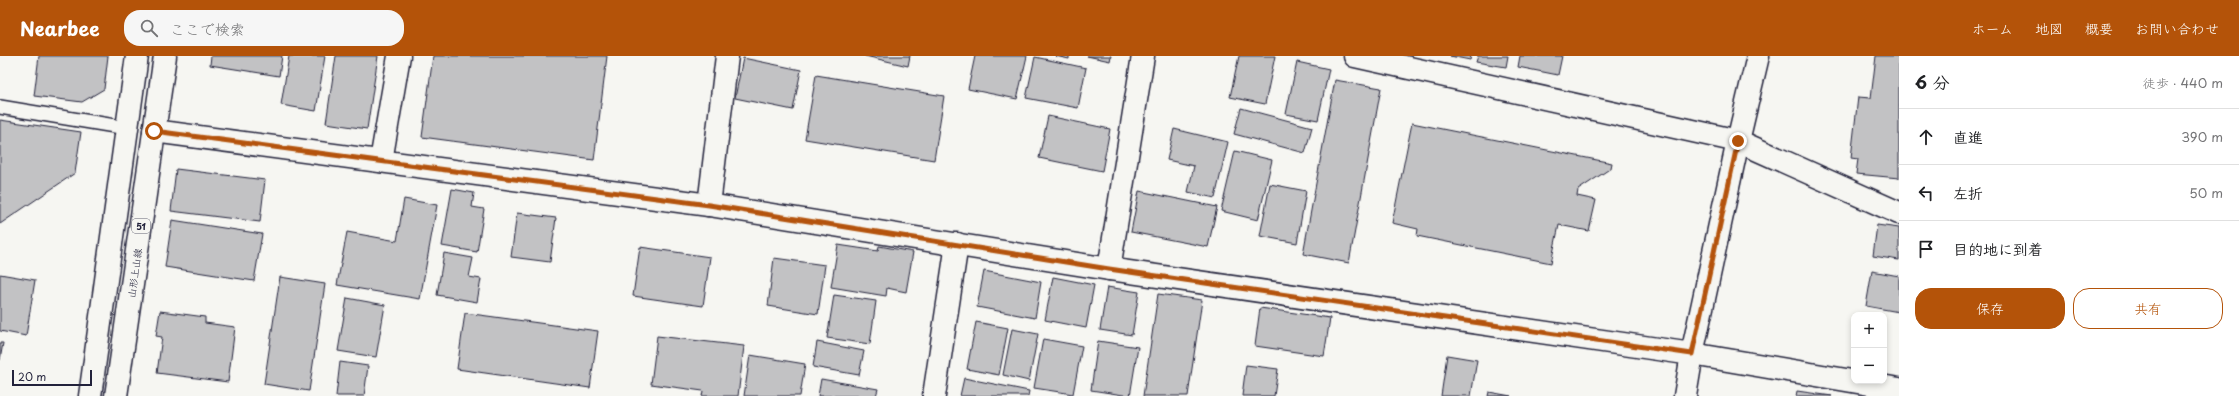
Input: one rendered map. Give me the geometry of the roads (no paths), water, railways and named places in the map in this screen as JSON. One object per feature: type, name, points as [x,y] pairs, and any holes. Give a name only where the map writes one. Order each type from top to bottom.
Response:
[{"type":"street","points":[[90,396],[137,56]]},
{"type":"street","name":"山形上山線","points":[[116,396],[165,56]]},
{"type":"street","points":[[381,161],[399,56]]},
{"type":"street","points":[[709,205],[727,56]]},
{"type":"street","points":[[1109,269],[1143,56]]},
{"type":"street","points":[[1355,56],[1427,63],[1738,141],[1899,213]]},
{"type":"street","points":[[1685,396],[1692,354],[1758,56]]},
{"type":"street","points":[[154,131],[709,205],[1109,269],[1692,354],[1899,389]]},
{"type":"street","points":[[934,396],[957,244]]},
{"type":"lane","points":[[0,107],[127,128]]}]
